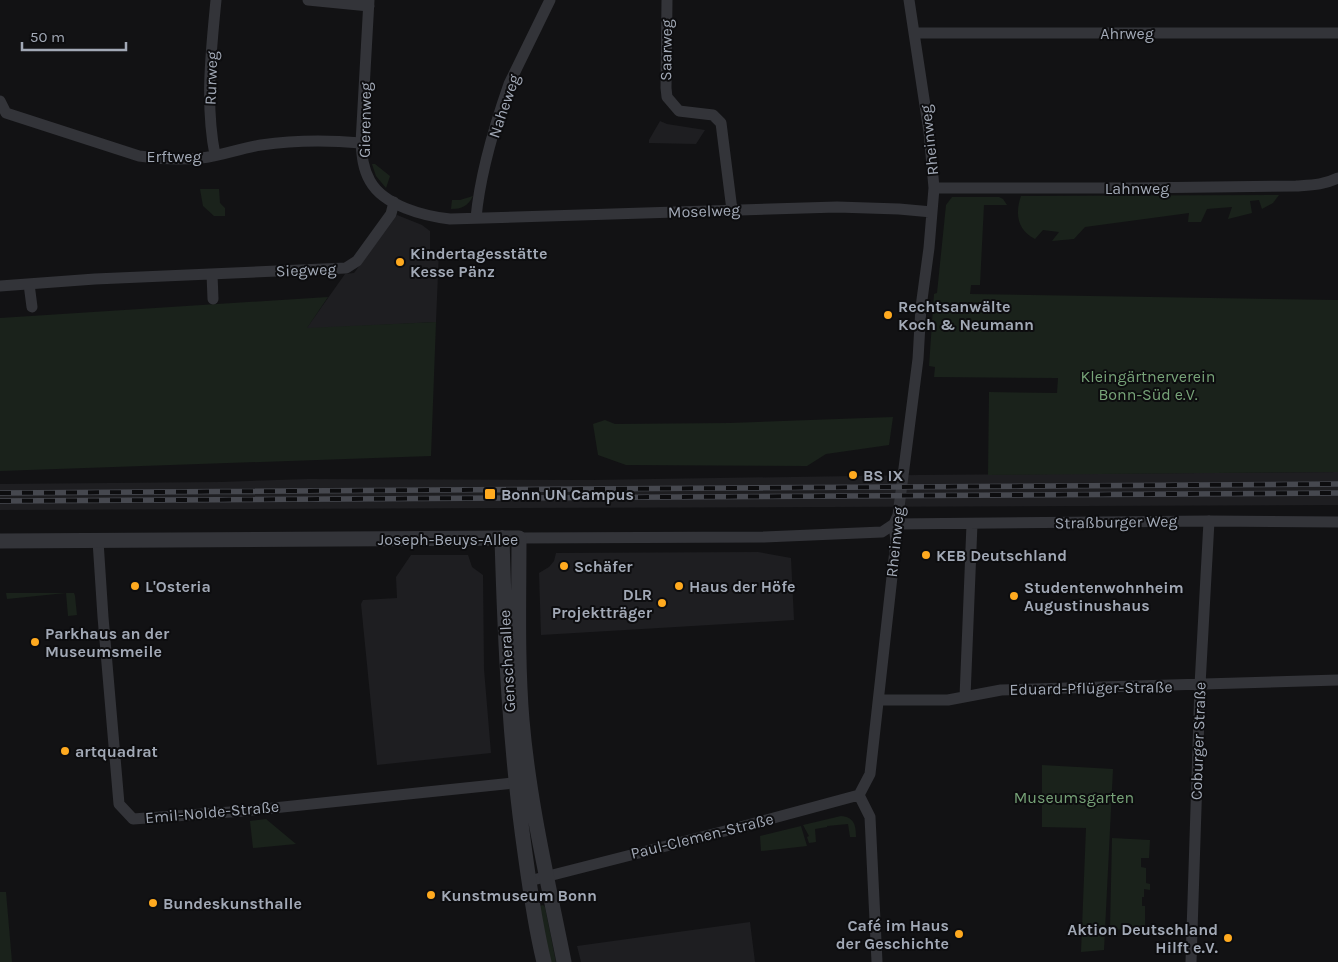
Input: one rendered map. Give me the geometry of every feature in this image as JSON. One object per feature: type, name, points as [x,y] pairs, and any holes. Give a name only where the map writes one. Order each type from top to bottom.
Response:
[{"type":"street","name":"Rurweg","points":[[215,155],[211,133],[209,101],[216,0]]},
{"type":"street","points":[[308,0],[369,3]]},
{"type":"street","name":"Naheweg","points":[[476,218],[494,131],[504,98],[550,0]]},
{"type":"street","name":"Saarweg","points":[[667,0],[667,97],[679,111],[713,115],[721,123],[732,210]]},
{"type":"street","name":"Rheinweg","points":[[859,795],[870,774],[896,541],[894,524],[898,515],[918,359],[921,307],[929,248],[934,188],[929,132],[909,0]]},
{"type":"street","name":"Gierenweg","points":[[369,3],[361,143],[364,164],[371,182],[381,193],[414,212],[450,219],[476,218]]},
{"type":"street","name":"Ahrweg","points":[[915,33],[1338,33]]},
{"type":"street","name":"Erftweg","points":[[0,101],[6,113],[139,156],[155,159],[194,158],[284,142],[312,140],[361,143]]},
{"type":"street","name":"Lahnweg","points":[[934,188],[1296,186],[1316,185],[1338,178]]},
{"type":"street","name":"Siegweg","points":[[0,286],[346,268],[357,261],[363,254],[391,214],[394,202]]},
{"type":"street","name":"Moselweg","points":[[476,218],[837,207],[899,208],[932,212]]},
{"type":"street","points":[[212,274],[213,299]]},
{"type":"street","points":[[29,284],[32,307]]},
{"type":"street","name":"Straßburger Weg","points":[[894,524],[1209,521],[1338,522]]},
{"type":"street","name":"Coburger Straße","points":[[1192,962],[1200,685],[1209,521]]},
{"type":"street","name":"Joseph-Beuys-Allee","points":[[0,541],[780,537],[882,532],[894,524]]},
{"type":"street","points":[[965,698],[972,524]]},
{"type":"street","name":"Genscherallee","points":[[502,538],[504,619],[522,782],[529,880],[544,962]]},
{"type":"street","name":"Genscherallee","points":[[518,538],[522,782],[564,962]]},
{"type":"street","name":"Emil-Nolde-Straße","points":[[98,541],[119,804],[132,819],[244,811],[522,782]]},
{"type":"street","name":"Eduard-Pflüger-Straße","points":[[879,700],[948,700],[1000,690],[1338,680]]},
{"type":"street","points":[[859,795],[870,817],[877,962]]},
{"type":"street","name":"Paul-Clemen-Straße","points":[[545,877],[859,795]]},
{"type":"street","points":[[529,880],[545,877]]},
{"type":"shaded area","points":[[660,121],[667,124],[705,130],[696,144],[649,143]]},
{"type":"shaded area","name":"Kindertagesstätte Kesse Pänz","points":[[397,215],[422,225],[430,231],[430,250],[439,250],[436,322],[306,329],[345,274],[354,273]]},
{"type":"shaded area","points":[[1338,472],[1338,505],[0,510],[0,484],[221,482],[308,479],[591,480]]},
{"type":"shaded area","points":[[758,552],[791,558],[794,620],[541,635],[539,573],[549,567],[554,561],[556,553]]},
{"type":"shaded area","points":[[411,555],[468,555],[472,567],[483,575],[484,669],[491,753],[377,765],[361,604],[363,600],[397,598],[396,577]]},
{"type":"shaded area","points":[[750,922],[755,962],[581,962],[577,946]]},
{"type":"green space","points":[[372,164],[375,164],[390,176],[386,188],[376,176]]},
{"type":"green space","points":[[200,189],[219,189],[220,203],[225,208],[225,216],[214,216],[203,206]]},
{"type":"green space","points":[[1279,195],[1273,203],[1262,209],[1259,200],[1250,201],[1252,213],[1228,219],[1232,207],[1207,209],[1201,222],[1188,222],[1189,213],[1085,227],[1074,239],[1052,241],[1059,232],[1043,230],[1035,239],[1024,231],[1018,215],[1021,196]]},
{"type":"green space","points":[[473,196],[464,206],[451,209],[452,200]]},
{"type":"green space","name":"Kleingärtnerverein Bonn-Süd e.V.","points":[[952,197],[999,197],[1007,205],[984,205],[980,285],[971,285],[970,294],[1338,300],[1338,472],[988,475],[989,392],[1057,393],[1058,378],[934,377],[935,367],[929,366],[934,294],[937,293],[946,205]]},
{"type":"green space","points":[[328,297],[307,328],[436,322],[431,456],[0,471],[0,318]]},
{"type":"green space","points":[[893,417],[889,445],[826,454],[807,466],[626,465],[598,455],[593,424],[605,420],[615,424],[730,423]]},
{"type":"green space","points":[[6,593],[66,593],[7,599]]},
{"type":"green space","points":[[66,593],[74,593],[77,615],[68,616]]},
{"type":"green space","name":"Museumsgarten","points":[[1042,765],[1113,769],[1104,950],[1081,952],[1086,828],[1042,827]]},
{"type":"green space","points":[[841,816],[849,818],[853,822],[856,837],[850,837],[848,824],[827,826],[815,829],[816,842],[809,843],[807,837],[809,836],[803,825]]},
{"type":"green space","points":[[266,819],[296,844],[253,848],[250,821]]},
{"type":"green space","points":[[801,826],[807,846],[761,851],[760,836]]},
{"type":"green space","points":[[1112,838],[1150,840],[1149,858],[1141,858],[1141,867],[1146,868],[1146,883],[1150,884],[1150,890],[1144,889],[1144,897],[1142,897],[1142,906],[1145,906],[1145,931],[1110,929]]},
{"type":"green space","points":[[0,892],[6,892],[12,962],[0,962]]},
{"type":"green space","points":[[543,905],[545,907],[556,962],[549,962],[540,906]]},
{"type":"railway","points":[[0,493],[1338,484]]},
{"type":"railway","points":[[0,501],[1338,493]]},
{"type":"place","name":"Kindertagesstätte Kesse Pänz","points":[[400,262]]},
{"type":"place","name":"Rechtsanwälte Koch & Neumann","points":[[888,315]]},
{"type":"place","name":"BS IX","points":[[853,475]]},
{"type":"place","name":"Bonn UN Campus","points":[[490,494]]},
{"type":"place","name":"KEB Deutschland","points":[[926,555]]},
{"type":"place","name":"Schäfer","points":[[564,566]]},
{"type":"place","name":"L'Osteria","points":[[135,586]]},
{"type":"place","name":"Haus der Höfe","points":[[679,586]]},
{"type":"place","name":"Studentenwohnheim Augustinushaus","points":[[1014,596]]},
{"type":"place","name":"DLR Projektträger","points":[[662,603]]},
{"type":"place","name":"Parkhaus an der Museumsmeile","points":[[35,642]]},
{"type":"place","name":"artquadrat","points":[[65,751]]},
{"type":"place","name":"Kunstmuseum Bonn","points":[[431,895]]},
{"type":"place","name":"Bundeskunsthalle","points":[[153,903]]},
{"type":"place","name":"Café im Haus der Geschichte","points":[[959,934]]},
{"type":"place","name":"Aktion Deutschland Hilft e.V.","points":[[1228,938]]}]
